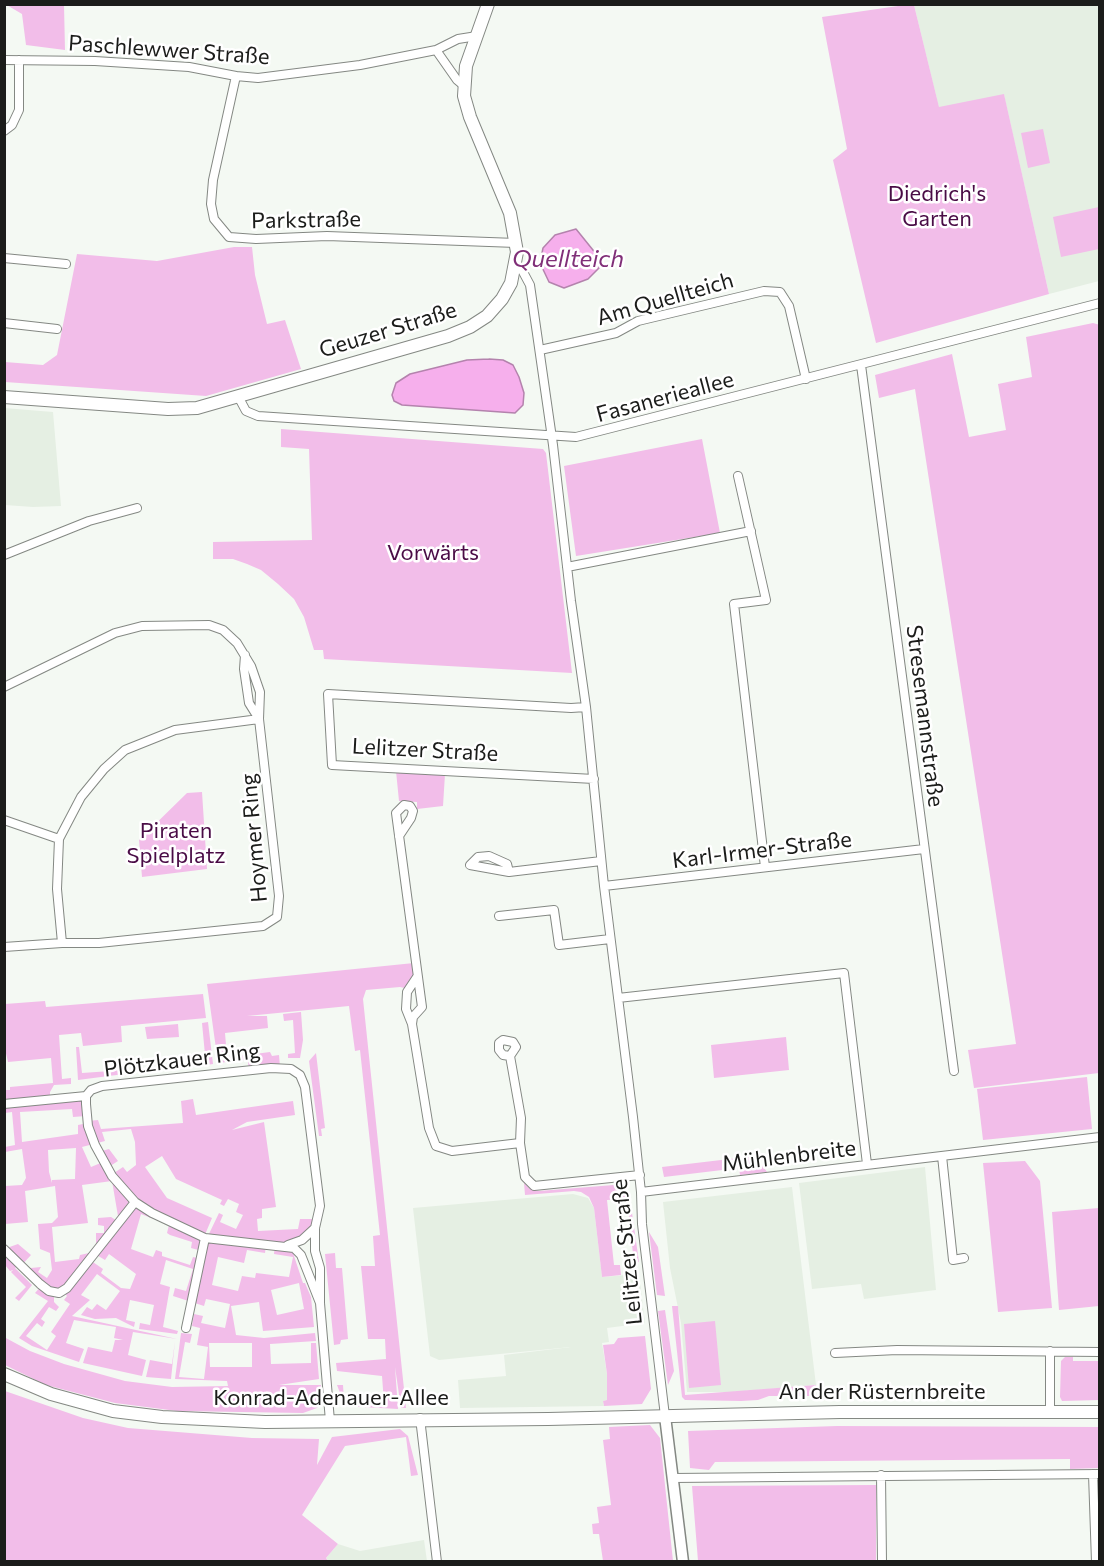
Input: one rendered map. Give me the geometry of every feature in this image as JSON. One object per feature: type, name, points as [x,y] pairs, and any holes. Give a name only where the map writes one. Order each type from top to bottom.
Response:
[{"type":"main road","name":"Geuzer Straße","points":[[4,398],[185,409],[239,398],[470,327],[487,316],[502,299],[515,268],[516,243],[510,213],[470,117],[463,84],[466,66],[488,4]]},
{"type":"main road","name":"Konrad-Adenauer-Allee","points":[[4,1374],[51,1394],[113,1411],[176,1418],[330,1421],[665,1416]]},
{"type":"main road","name":"An der Rüsternbreite","points":[[665,1416],[840,1412],[1100,1413]]},
{"type":"street","name":"Paschlewwer Straße","points":[[4,60],[189,67],[236,76],[297,74],[436,50],[458,39],[477,36]]},
{"type":"street","points":[[436,50],[457,80],[463,84]]},
{"type":"street","points":[[4,131],[12,125],[19,110],[19,60]]},
{"type":"street","name":"Parkstraße","points":[[236,76],[213,180],[211,204],[214,219],[229,237],[247,239],[327,236],[516,243]]},
{"type":"street","points":[[4,258],[66,264]]},
{"type":"street","name":"Lelitzer Straße","points":[[515,268],[522,270],[530,285],[540,350],[586,707],[601,861],[640,1175],[642,1224],[683,1562]]},
{"type":"street","name":"Am Quellteich","points":[[540,350],[616,333],[638,321],[764,291],[780,292],[789,306],[806,379]]},
{"type":"street","name":"Fasanerieallee","points":[[239,398],[246,411],[258,416],[551,437],[588,435],[1100,303]]},
{"type":"street","points":[[4,323],[57,329]]},
{"type":"street","name":"Stresemannstraße","points":[[861,365],[954,1071]]},
{"type":"street","points":[[738,476],[766,600],[734,604],[765,867]]},
{"type":"street","points":[[4,555],[89,521],[136,508]]},
{"type":"street","points":[[567,567],[751,531]]},
{"type":"street","points":[[4,687],[105,638],[142,626],[209,625],[231,635],[245,655],[244,669],[249,703],[259,719],[175,730],[125,750],[81,797],[58,839],[57,889],[62,944],[4,947]]},
{"type":"street","name":"Lelitzer Straße","points":[[586,707],[328,694],[332,765],[594,778]]},
{"type":"street","name":"Hoymer Ring","points":[[62,944],[99,943],[263,926],[277,917],[279,896],[259,719]]},
{"type":"street","points":[[4,820],[58,839]]},
{"type":"street","points":[[399,836],[422,1007],[413,1017],[412,1024]]},
{"type":"street","name":"Karl-Irmer-Straße","points":[[604,886],[924,849]]},
{"type":"street","points":[[509,872],[601,861]]},
{"type":"street","points":[[499,916],[554,910],[559,945],[610,939]]},
{"type":"street","points":[[618,998],[844,973],[867,1164]]},
{"type":"street","points":[[417,977],[407,992],[406,1000],[429,1128],[436,1146],[453,1151],[520,1143]]},
{"type":"street","points":[[510,1056],[521,1118],[520,1143],[525,1177],[534,1186],[640,1175]]},
{"type":"street","name":"Plötzkauer Ring","points":[[320,1303],[301,1255],[294,1248],[205,1238],[152,1213],[135,1202],[103,1163],[88,1125],[86,1096],[91,1090],[102,1086],[284,1067],[295,1071],[303,1080],[320,1206],[315,1228],[315,1251],[320,1268],[320,1303],[330,1421]]},
{"type":"street","points":[[4,1104],[86,1096]]},
{"type":"street","name":"Mühlenbreite","points":[[641,1192],[1100,1137]]},
{"type":"street","points":[[942,1156],[953,1260],[964,1258]]},
{"type":"street","points":[[4,1249],[40,1284],[49,1291],[59,1293],[67,1288],[135,1202]]},
{"type":"street","points":[[285,1246],[302,1240],[315,1228]]},
{"type":"street","name":"Plötzkauer Ring","points":[[301,1255],[304,1245],[315,1228]]},
{"type":"street","points":[[186,1328],[205,1238]]},
{"type":"street","points":[[304,1245],[315,1251]]},
{"type":"street","name":"Plötzkauer Ring","points":[[285,1246],[304,1245]]},
{"type":"street","points":[[1050,1351],[1050,1413]]},
{"type":"street","points":[[835,1353],[1100,1352]]},
{"type":"street","points":[[420,1418],[437,1562]]},
{"type":"street","points":[[673,1478],[1096,1474],[1096,1562]]},
{"type":"street","points":[[881,1475],[882,1562]]},
{"type":"shaded area","points":[[914,5],[1099,5],[1099,281],[1049,294],[1004,95],[939,108]]},
{"type":"shaded area","points":[[4,408],[53,412],[61,506],[5,505]]},
{"type":"shaded area","points":[[925,1167],[936,1290],[864,1299],[861,1284],[812,1289],[799,1183]]},
{"type":"shaded area","points":[[792,1187],[816,1385],[733,1392],[687,1392],[681,1323],[670,1268],[663,1202]]},
{"type":"shaded area","points":[[573,1194],[588,1198],[594,1208],[602,1277],[639,1274],[645,1323],[607,1328],[609,1342],[602,1343],[607,1374],[607,1400],[603,1401],[604,1406],[460,1408],[458,1380],[506,1376],[504,1355],[571,1347],[439,1360],[430,1356],[413,1208]]},
{"type":"shaded area","points":[[424,1540],[427,1561],[329,1562],[326,1558],[338,1544],[360,1551]]},
{"type":"green space","points":[[5,4],[64,5],[65,50],[26,45],[22,14]]},
{"type":"green space","name":"Diedrich's Garten","points":[[914,5],[939,107],[1004,94],[1049,294],[876,343],[833,160],[847,149],[822,17]]},
{"type":"green space","points":[[1043,129],[1050,163],[1028,168],[1021,133]]},
{"type":"green space","points":[[1099,207],[1099,249],[1061,257],[1053,217]]},
{"type":"green space","points":[[234,247],[252,247],[255,275],[267,324],[285,320],[301,369],[206,396],[5,382],[5,362],[43,365],[57,355],[77,254],[157,261]]},
{"type":"green space","points":[[1093,323],[1100,325],[1099,1073],[974,1088],[968,1050],[1016,1044],[915,389],[879,398],[875,375],[952,354],[969,437],[1006,430],[998,384],[1032,377],[1026,337]]},
{"type":"green space","name":"Vorwärts","points":[[281,429],[543,449],[546,453],[572,673],[324,659],[323,650],[314,650],[304,617],[294,599],[278,584],[261,570],[247,564],[233,559],[213,559],[213,542],[312,540],[309,449],[281,447]]},
{"type":"green space","points":[[702,439],[720,533],[576,556],[564,466]]},
{"type":"green space","points":[[396,771],[445,774],[443,806],[417,809],[417,802],[399,801]]},
{"type":"green space","name":"Piraten Spielplatz","points":[[202,792],[207,869],[142,877],[139,840],[187,793]]},
{"type":"green space","points":[[414,963],[416,977],[409,989],[400,987],[366,990],[363,999],[406,1408],[401,1408],[395,1367],[398,1409],[345,1406],[337,1385],[343,1385],[344,1401],[384,1403],[382,1376],[337,1371],[336,1363],[386,1359],[385,1339],[368,1339],[361,1266],[375,1266],[373,1236],[380,1235],[360,1050],[355,1051],[349,1006],[247,1016],[267,1016],[268,1028],[225,1033],[227,1057],[245,1055],[245,1060],[218,1063],[207,984]]},
{"type":"green space","points":[[203,994],[206,1018],[121,1026],[122,1042],[83,1046],[81,1033],[59,1035],[62,1079],[71,1078],[71,1084],[54,1085],[50,1092],[50,1100],[86,1097],[86,1116],[73,1117],[72,1109],[20,1112],[22,1142],[78,1134],[78,1125],[88,1123],[88,1121],[98,1120],[101,1129],[183,1123],[181,1101],[193,1099],[196,1115],[293,1101],[295,1115],[247,1122],[232,1130],[264,1122],[276,1207],[262,1209],[262,1218],[257,1219],[258,1231],[298,1229],[300,1219],[316,1219],[315,1228],[291,1247],[303,1283],[311,1297],[314,1327],[263,1331],[259,1302],[231,1306],[236,1335],[264,1338],[315,1333],[316,1341],[270,1344],[271,1364],[311,1363],[311,1343],[316,1343],[319,1379],[279,1385],[321,1385],[322,1401],[317,1408],[303,1413],[177,1411],[115,1403],[46,1385],[5,1365],[4,1337],[30,1351],[64,1364],[125,1381],[172,1387],[228,1386],[227,1381],[175,1379],[181,1333],[192,1334],[190,1343],[185,1342],[179,1377],[204,1379],[208,1347],[197,1345],[200,1328],[192,1326],[194,1314],[203,1316],[201,1323],[225,1328],[230,1304],[206,1299],[204,1306],[173,1296],[175,1288],[186,1291],[193,1269],[166,1260],[160,1284],[170,1287],[163,1327],[178,1331],[177,1334],[139,1329],[140,1323],[150,1325],[154,1305],[130,1300],[126,1320],[135,1322],[134,1327],[116,1318],[95,1319],[81,1315],[87,1307],[92,1310],[97,1304],[106,1310],[120,1291],[97,1274],[81,1295],[90,1300],[72,1316],[177,1339],[133,1332],[128,1355],[146,1360],[142,1376],[83,1363],[88,1347],[112,1352],[115,1340],[123,1340],[114,1338],[116,1327],[74,1320],[66,1343],[84,1349],[79,1362],[32,1346],[19,1338],[48,1301],[35,1293],[42,1285],[27,1273],[31,1268],[41,1267],[38,1272],[47,1278],[52,1270],[50,1253],[40,1249],[38,1224],[52,1223],[58,1217],[55,1186],[25,1191],[28,1222],[5,1224],[5,1186],[22,1185],[26,1178],[22,1149],[5,1152],[5,1147],[15,1145],[12,1112],[5,1113],[5,1090],[10,1090],[10,1087],[53,1083],[51,1058],[8,1062],[5,1049],[5,1004],[45,1001],[46,1007]],"holes":[[[131,1129],[135,1142],[136,1165],[127,1172],[123,1167],[111,1175],[107,1168],[118,1161],[109,1149],[98,1152],[103,1162],[91,1167],[82,1147],[105,1141],[102,1132]],[[76,1148],[75,1179],[52,1180],[52,1183],[48,1150]],[[162,1156],[176,1179],[222,1200],[220,1204],[224,1206],[228,1199],[239,1204],[236,1212],[243,1215],[236,1229],[220,1222],[223,1215],[219,1213],[207,1238],[204,1237],[212,1218],[167,1198],[145,1167]],[[112,1181],[119,1222],[111,1217],[98,1218],[98,1225],[104,1226],[104,1233],[96,1233],[96,1244],[100,1247],[95,1254],[105,1260],[109,1254],[136,1274],[130,1289],[121,1288],[101,1273],[103,1269],[90,1260],[89,1253],[80,1255],[79,1259],[55,1262],[52,1227],[88,1223],[82,1185]],[[141,1214],[169,1225],[167,1233],[192,1242],[191,1248],[202,1251],[201,1259],[193,1257],[190,1265],[162,1256],[162,1252],[156,1250],[153,1257],[131,1249]],[[266,1245],[275,1245],[274,1254],[293,1257],[289,1277],[256,1273],[255,1278],[242,1276],[238,1291],[212,1285],[218,1257],[244,1263],[247,1250],[265,1253]],[[299,1283],[304,1309],[277,1315],[271,1290]],[[63,1291],[67,1296],[64,1300],[70,1304],[51,1332],[56,1336],[47,1350],[26,1336],[37,1323],[42,1327],[45,1322],[41,1319],[49,1307],[56,1311],[59,1307],[54,1302],[54,1293]],[[209,1343],[252,1343],[252,1367],[210,1367]]]},
{"type":"green space","points":[[301,1012],[303,1040],[300,1058],[288,1058],[288,1054],[295,1053],[293,1020],[284,1021],[283,1014]]},
{"type":"green space","points":[[208,1022],[213,1064],[206,1065],[202,1023]]},
{"type":"green space","points":[[178,1024],[179,1037],[147,1039],[145,1027]]},
{"type":"green space","points":[[786,1037],[789,1070],[714,1078],[711,1045]]},
{"type":"green space","points":[[76,1047],[79,1047],[82,1073],[125,1070],[125,1074],[78,1080]]},
{"type":"green space","points":[[270,1052],[272,1056],[279,1055],[280,1067],[249,1070],[247,1055]]},
{"type":"green space","points":[[316,1053],[325,1128],[321,1129],[322,1136],[319,1136],[309,1061]]},
{"type":"green space","points":[[1087,1077],[1092,1129],[983,1140],[977,1089]]},
{"type":"green space","points":[[755,1156],[767,1172],[740,1175],[739,1168],[664,1177],[662,1167]]},
{"type":"green space","points":[[1025,1161],[1040,1181],[1052,1308],[998,1312],[983,1163]]},
{"type":"green space","points":[[524,1183],[530,1189],[539,1191],[626,1184],[627,1199],[607,1200],[614,1265],[620,1265],[621,1275],[602,1277],[594,1208],[589,1197],[574,1191],[525,1195]]},
{"type":"green space","points":[[627,1199],[630,1199],[639,1262],[634,1263]]},
{"type":"green space","points":[[1099,1208],[1099,1306],[1059,1310],[1052,1212]]},
{"type":"green space","points":[[649,1232],[658,1247],[665,1296],[657,1295]]},
{"type":"green space","points":[[18,1244],[31,1255],[20,1267],[18,1265],[15,1268],[32,1285],[19,1301],[15,1298],[26,1287],[11,1272],[13,1270],[10,1271],[5,1265],[4,1249]]},
{"type":"green space","points":[[335,1253],[336,1268],[342,1268],[348,1339],[341,1340],[340,1344],[334,1345],[325,1254]]},
{"type":"green space","points":[[672,1306],[678,1306],[685,1395],[816,1385],[816,1396],[769,1396],[758,1400],[741,1401],[685,1400],[682,1397]]},
{"type":"green space","points":[[665,1310],[674,1371],[668,1385],[658,1311]]},
{"type":"green space","points":[[715,1321],[721,1385],[689,1388],[684,1324]]},
{"type":"green space","points":[[645,1336],[651,1389],[642,1404],[604,1406],[603,1401],[607,1400],[607,1374],[603,1345],[614,1344],[618,1338]]},
{"type":"green space","points":[[175,1341],[171,1379],[146,1377],[150,1360],[172,1364]]},
{"type":"green space","points":[[1065,1357],[1073,1357],[1073,1361],[1099,1361],[1099,1400],[1062,1401],[1060,1397],[1061,1361]]},
{"type":"green space","points":[[5,1391],[83,1418],[128,1428],[252,1438],[319,1439],[317,1465],[332,1437],[400,1429],[408,1436],[418,1475],[411,1476],[406,1437],[345,1446],[302,1515],[338,1544],[326,1558],[328,1561],[5,1561]]},
{"type":"green space","points":[[650,1425],[660,1438],[673,1561],[603,1561],[599,1534],[593,1534],[592,1524],[599,1523],[597,1507],[611,1505],[603,1440],[610,1439],[609,1427]]},
{"type":"green space","points":[[837,1426],[1099,1427],[1099,1468],[1070,1469],[1070,1459],[715,1462],[709,1470],[690,1468],[688,1431]]},
{"type":"green space","points":[[876,1485],[876,1561],[698,1561],[692,1486]]},
{"type":"water","name":"Quellteich","points":[[576,229],[597,255],[599,268],[588,279],[564,288],[549,282],[540,263],[543,248],[555,235]]},
{"type":"water","points":[[467,360],[503,360],[513,365],[519,377],[524,393],[523,405],[515,413],[402,405],[394,401],[392,395],[396,383],[410,374]]}]
